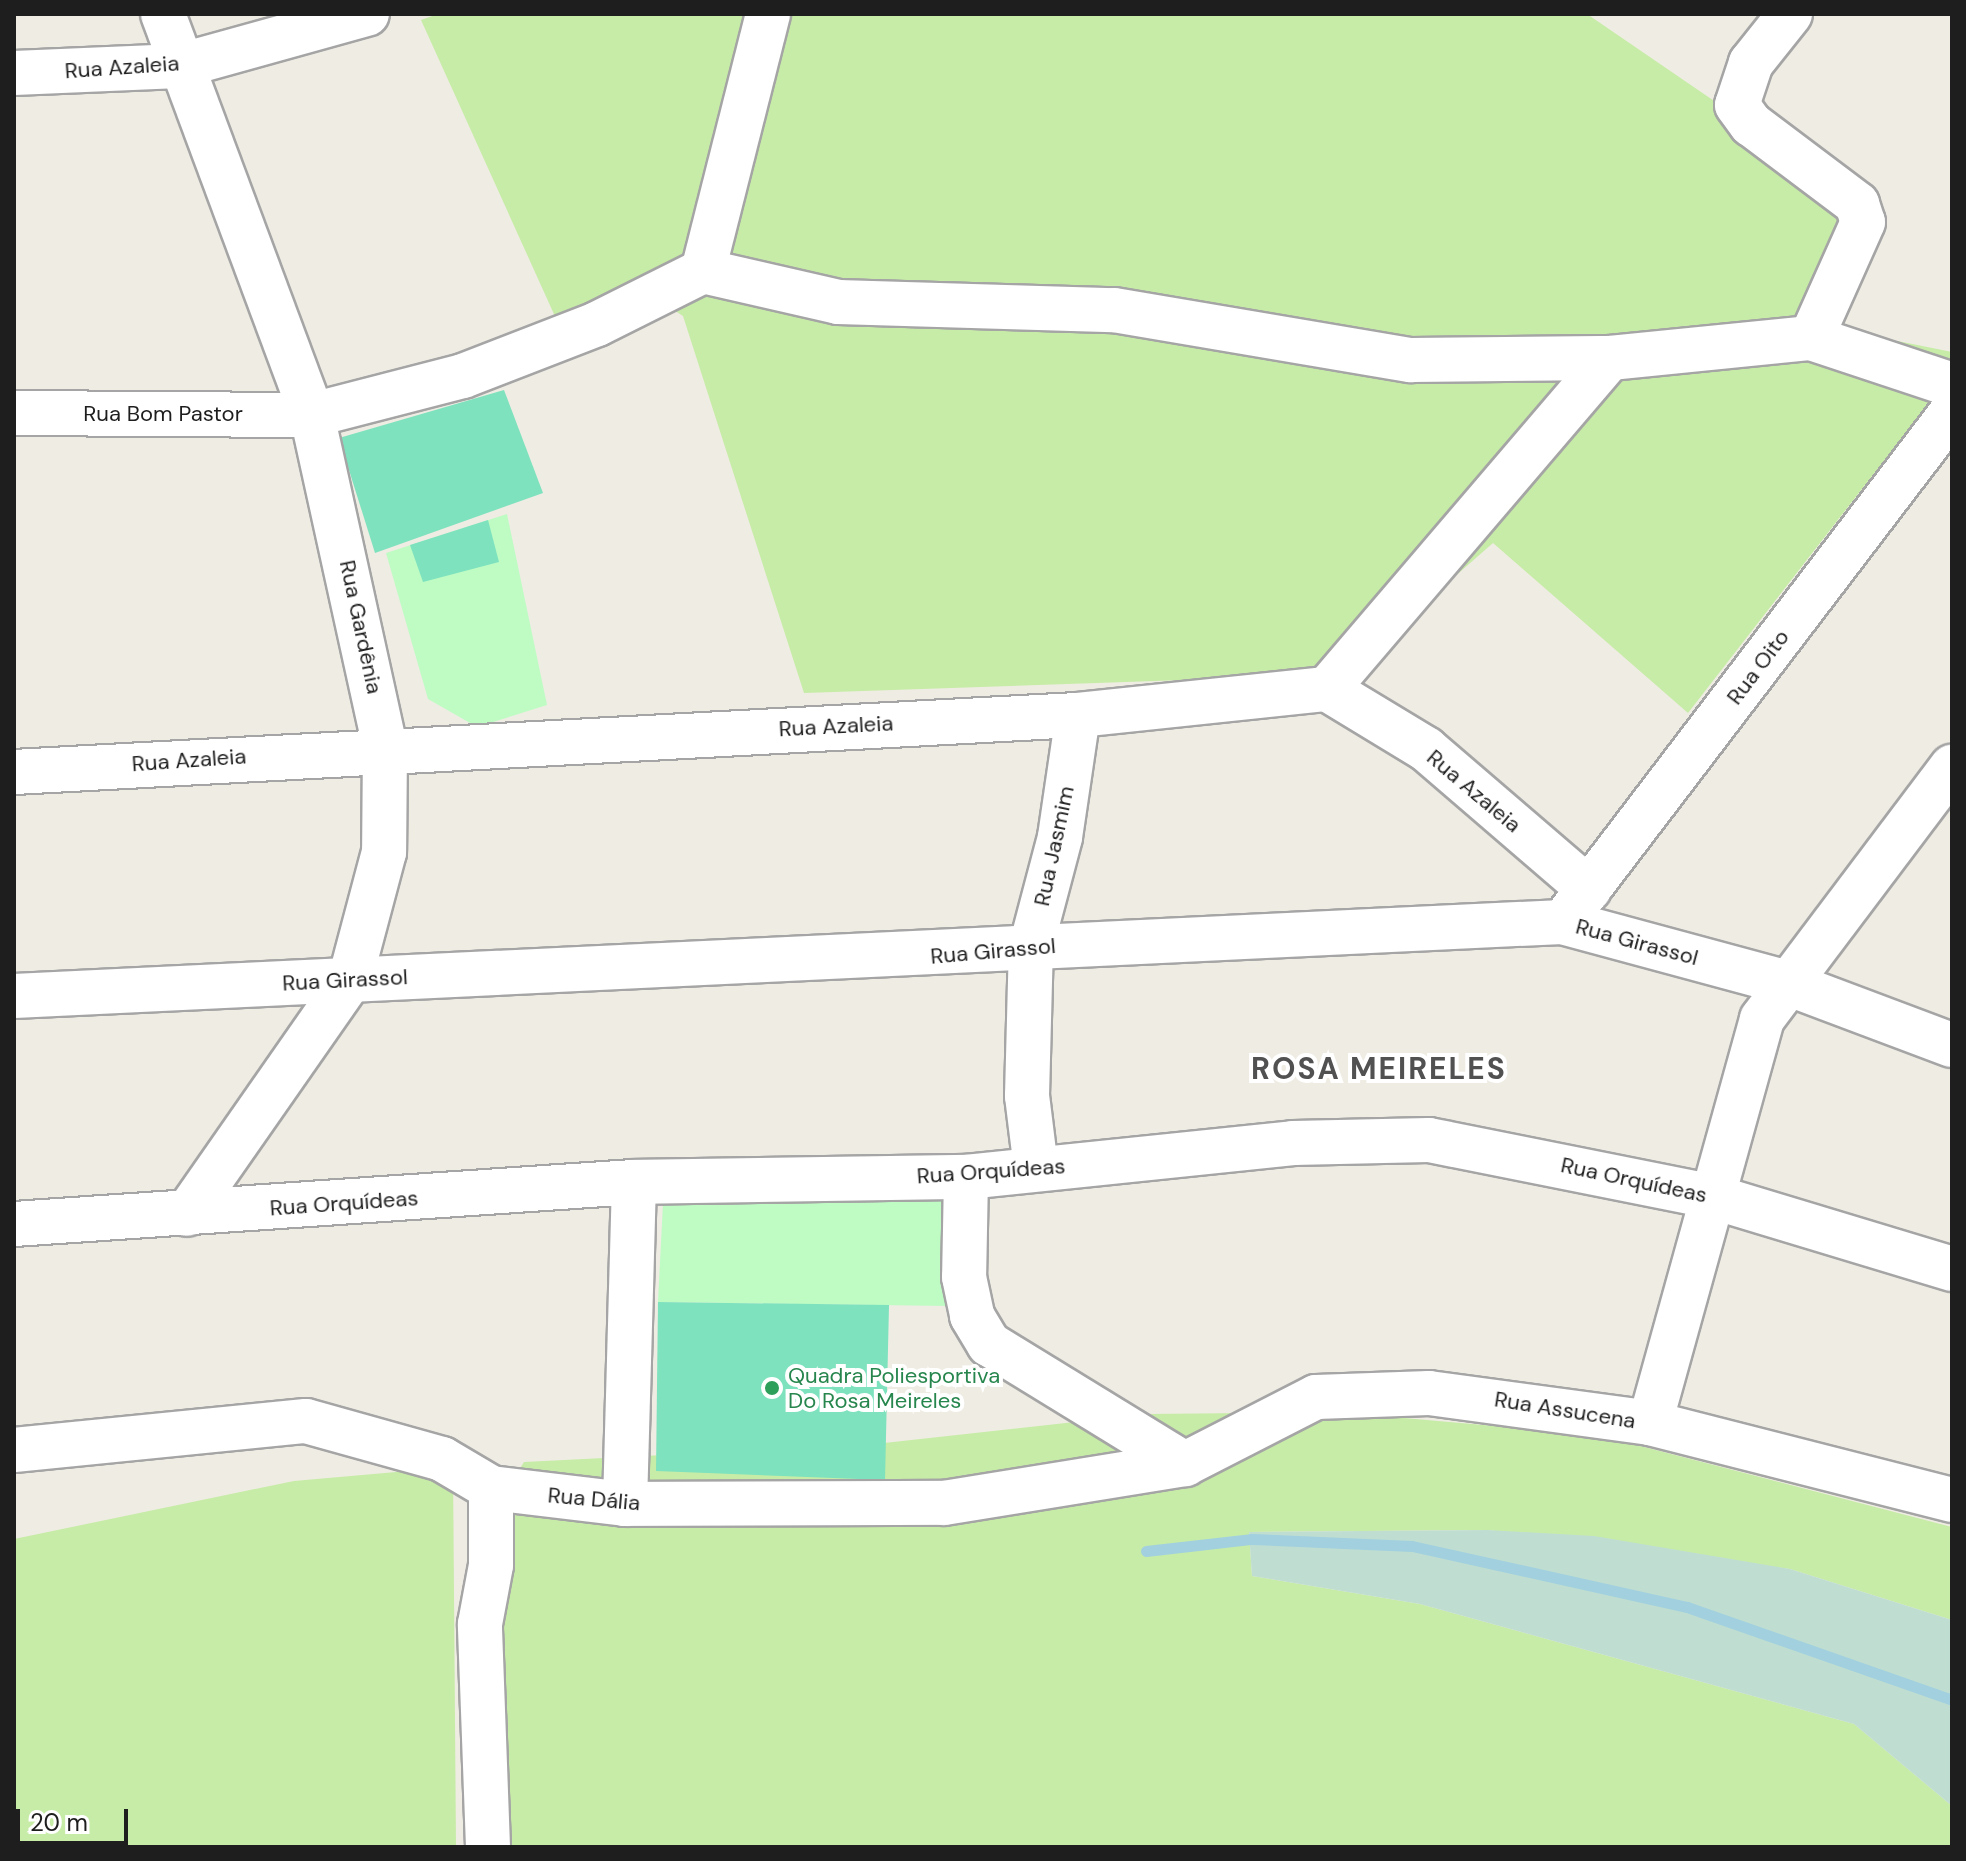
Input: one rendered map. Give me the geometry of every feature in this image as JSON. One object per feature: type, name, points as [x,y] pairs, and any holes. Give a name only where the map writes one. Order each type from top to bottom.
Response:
[{"type":"street","name":"Rua Gardênia","points":[[163,14],[179,66],[312,415],[385,747],[384,852],[350,980],[187,1214]]},
{"type":"street","name":"Rua Azaleia","points":[[14,73],[179,66],[367,14]]},
{"type":"street","points":[[768,14],[703,271],[838,302],[1114,310],[1411,360],[1610,358],[1811,338],[1952,385]]},
{"type":"street","points":[[1790,14],[1751,63],[1737,105],[1751,124],[1857,204],[1863,222],[1811,338]]},
{"type":"street","name":"Rua Bom Pastor","points":[[14,413],[312,415],[463,376],[597,324],[703,271]]},
{"type":"street","points":[[1327,689],[1610,358]]},
{"type":"street","name":"Rua Oito","points":[[1576,906],[1952,412]]},
{"type":"street","name":"Rua Azaleia","points":[[14,772],[385,747],[1078,715],[1327,689],[1426,749],[1576,906]]},
{"type":"street","name":"Rua Jasmim","points":[[1036,1168],[1027,1096],[1031,947],[1060,837],[1078,715]]},
{"type":"street","points":[[1650,1423],[1714,1197],[1743,1071],[1784,982],[1952,767]]},
{"type":"street","name":"Rua Girassol","points":[[14,996],[1031,947],[1576,906],[1952,1045]]},
{"type":"street","name":"Rua Orquídeas","points":[[14,1224],[634,1182],[966,1177],[1293,1143],[1429,1140],[1714,1197],[1952,1269]]},
{"type":"street","points":[[966,1177],[964,1277],[989,1344],[1185,1464]]},
{"type":"street","points":[[625,1504],[634,1182]]},
{"type":"street","name":"Rua Assucena","points":[[1185,1464],[1316,1397],[1471,1396],[1650,1423],[1952,1500]]},
{"type":"street","name":"Rua Dália","points":[[14,1450],[306,1421],[442,1459],[491,1488],[625,1504],[944,1503],[1185,1464]]},
{"type":"street","points":[[488,1847],[480,1624],[491,1565],[491,1488]]},
{"type":"green space","points":[[438,14],[1587,14],[1872,209],[1828,327],[1952,352],[1952,373],[1688,713],[1493,543],[1372,649],[1328,675],[804,693],[683,316],[666,305],[572,354],[421,20]]},
{"type":"green space","points":[[504,390],[543,493],[375,553],[339,438]]},
{"type":"green space","points":[[507,514],[547,705],[477,727],[428,699],[386,553]]},
{"type":"green space","points":[[488,520],[499,562],[423,582],[410,545]]},
{"type":"green space","points":[[935,1194],[947,1197],[950,1306],[658,1302],[663,1203]]},
{"type":"green space","name":"Quadra Poliesportiva Do Rosa Meireles","points":[[658,1302],[889,1305],[885,1480],[656,1471]]},
{"type":"green space","points":[[1336,1412],[1598,1435],[1952,1527],[1952,1620],[1790,1569],[1488,1530],[1249,1532],[1252,1576],[1420,1604],[1854,1724],[1952,1806],[1952,1847],[503,1847],[499,1651],[511,1483],[524,1462],[866,1445],[1147,1414]]},
{"type":"green space","points":[[453,1467],[456,1847],[14,1847],[14,1539],[294,1481]]},
{"type":"green space","points":[[1488,1530],[1594,1536],[1790,1569],[1952,1620],[1952,1806],[1854,1724],[1420,1604],[1252,1576],[1249,1532]]},
{"type":"waterway","points":[[1146,1551],[1252,1539],[1412,1546],[1687,1607],[1952,1700]]},
{"type":"place","name":"Quadra Poliesportiva Do Rosa Meireles","points":[[772,1388]]},
{"type":"district","name":"ROSA MEIRELES","points":[[1379,1069]]}]
